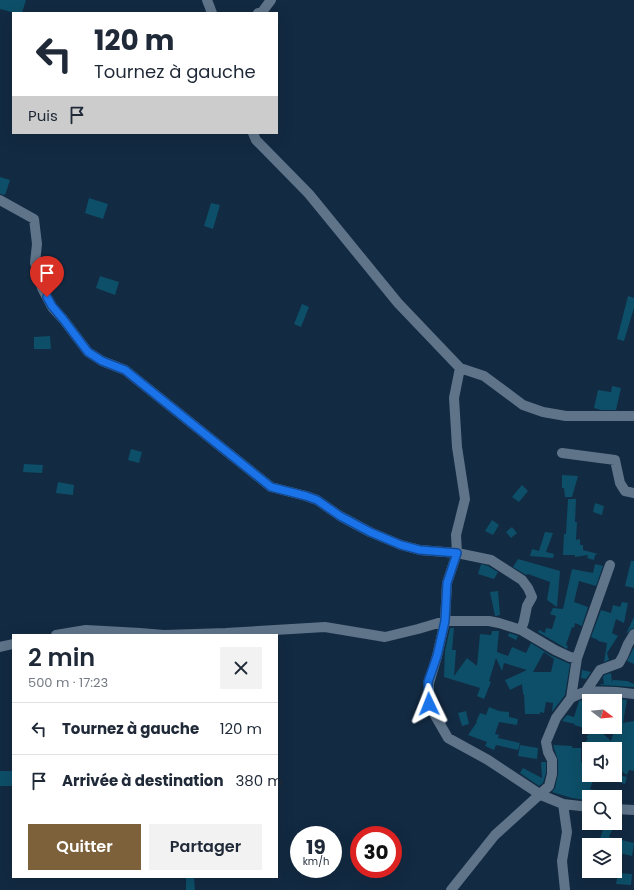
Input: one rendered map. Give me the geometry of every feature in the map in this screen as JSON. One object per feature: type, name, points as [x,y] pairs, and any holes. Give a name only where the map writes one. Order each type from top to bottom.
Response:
[{"type":"street","points":[[207,0],[212,12]]},
{"type":"street","points":[[262,12],[271,0]]},
{"type":"street","points":[[253,134],[256,140],[309,194],[398,303],[460,368],[484,376],[523,405],[543,412],[566,416],[634,416]]},
{"type":"street","points":[[0,200],[34,219],[37,244],[35,263],[42,288],[52,306],[88,352],[102,361],[125,370],[271,487],[317,500],[340,516],[370,532],[401,545],[420,550],[457,553],[491,560],[522,580],[532,597],[527,606],[524,621],[520,630]]},
{"type":"street","points":[[460,368],[454,398],[457,447],[465,499],[456,535],[457,553],[447,583],[445,621],[437,656],[428,682],[429,704],[448,738],[488,760],[541,795],[563,804],[582,806]]},
{"type":"street","points":[[562,454],[615,460],[620,483],[625,491],[634,493]]},
{"type":"street","points":[[571,698],[577,658],[610,564]]},
{"type":"street","points":[[195,634],[325,627],[385,637],[445,621],[489,621],[520,630],[564,655],[577,658]]},
{"type":"street","points":[[62,634],[86,630],[156,634]]},
{"type":"street","points":[[586,691],[600,670],[619,663],[634,634]]},
{"type":"street","points":[[0,646],[12,644]]},
{"type":"street","points":[[451,890],[495,835],[550,786],[552,760],[548,752],[546,742],[556,718],[571,698],[586,691],[634,694]]},
{"type":"street","points":[[563,804],[567,832],[562,861],[565,890]]},
{"type":"street","points":[[622,809],[634,810]]},
{"type":"building","points":[[0,0],[26,0],[22,12],[12,12],[0,9]]},
{"type":"building","points":[[0,177],[10,180],[5,195],[0,194]]},
{"type":"building","points":[[89,198],[108,204],[103,219],[85,213]]},
{"type":"building","points":[[211,203],[220,205],[213,229],[204,226]]},
{"type":"building","points":[[100,276],[119,282],[115,295],[96,288]]},
{"type":"building","points":[[628,296],[634,298],[634,308],[624,341],[617,339]]},
{"type":"building","points":[[302,304],[309,307],[301,327],[294,324]]},
{"type":"building","points":[[50,336],[51,349],[34,349],[34,337]]},
{"type":"building","points":[[612,386],[621,388],[616,410],[601,410],[594,408],[598,390],[611,392]]},
{"type":"building","points":[[131,449],[142,452],[139,463],[128,460]]},
{"type":"building","points":[[24,464],[43,465],[42,473],[23,472]]},
{"type":"building","points":[[562,475],[578,476],[572,497],[565,497],[564,488],[562,488]]},
{"type":"building","points":[[58,482],[74,485],[73,495],[56,493]]},
{"type":"building","points":[[522,485],[528,491],[519,502],[512,497]]},
{"type":"building","points":[[568,499],[576,499],[576,540],[580,539],[580,545],[583,545],[583,550],[598,554],[595,555],[594,560],[587,558],[588,555],[575,557],[575,555],[563,555]]},
{"type":"building","points":[[595,503],[604,506],[602,515],[593,512]]},
{"type":"building","points":[[492,520],[499,525],[493,535],[485,531]]},
{"type":"building","points":[[512,527],[517,533],[511,538],[506,532]]},
{"type":"building","points":[[545,532],[553,533],[546,552],[554,554],[553,558],[530,556],[532,549],[539,551]]},
{"type":"building","points":[[518,559],[560,571],[557,607],[547,600],[550,582],[528,574],[526,575],[513,567]]},
{"type":"building","points":[[631,561],[634,561],[634,588],[625,586]]},
{"type":"building","points":[[481,564],[498,572],[494,579],[478,574]]},
{"type":"building","points":[[595,564],[603,566],[596,586],[579,581],[574,602],[588,607],[582,626],[575,623],[574,628],[572,627],[566,645],[568,646],[567,649],[538,632],[539,630],[545,633],[546,628],[552,629],[556,616],[550,614],[553,608],[563,609],[572,569],[593,573]]},
{"type":"building","points":[[498,591],[500,615],[495,616],[490,592]]},
{"type":"building","points":[[622,602],[628,603],[624,623],[616,619],[612,633],[618,636],[607,653],[609,660],[604,662],[607,643],[598,641],[591,637],[601,610],[611,613],[613,605],[620,607]]},
{"type":"building","points":[[634,617],[634,628],[626,634]]},
{"type":"building","points":[[450,628],[454,628],[452,650],[456,650],[454,676],[467,658],[477,666],[480,634],[491,635],[492,631],[499,631],[497,652],[508,656],[512,647],[526,653],[531,643],[552,656],[570,664],[565,695],[552,712],[553,703],[546,702],[544,713],[540,712],[540,714],[525,714],[522,684],[510,690],[505,680],[527,670],[504,663],[502,671],[496,658],[489,681],[491,682],[484,699],[477,696],[480,688],[444,677],[445,651]],"holes":[[[544,652],[554,659],[551,672],[533,672]]]},
{"type":"building","points":[[509,633],[518,636],[516,640],[508,636]]},
{"type":"building","points":[[634,647],[634,664],[627,661]]},
{"type":"building","points":[[582,670],[591,672],[586,679],[581,678]]},
{"type":"building","points":[[611,673],[612,682],[613,680],[627,681],[634,684],[634,687],[600,685],[604,684],[604,675]]},
{"type":"building","points":[[622,699],[627,700],[623,723],[634,721],[634,771],[629,770],[627,775],[622,772],[622,742],[586,742],[588,738],[586,737],[588,734],[603,734],[611,741],[613,734],[622,734]]},
{"type":"building","points":[[582,700],[582,727],[562,721],[567,715],[574,717],[579,701]]},
{"type":"building","points":[[489,707],[499,711],[509,712],[509,717],[518,719],[517,725],[499,722],[495,734],[499,735],[498,738],[520,743],[518,750],[496,745],[494,750],[485,746],[487,742],[468,735],[477,722],[480,713],[486,715]]},
{"type":"building","points":[[466,711],[469,724],[462,726],[458,713]]},
{"type":"building","points":[[520,745],[538,748],[537,759],[518,756]]},
{"type":"building","points":[[553,745],[581,748],[582,782],[592,782],[590,789],[594,790],[582,790],[582,799],[552,792],[555,788],[558,774],[558,760]]},
{"type":"building","points":[[541,762],[546,762],[546,773],[543,783],[539,786],[520,773],[523,768],[542,778]]},
{"type":"building","points":[[0,771],[12,771],[12,786],[0,786]]},
{"type":"building","points":[[622,776],[627,777],[625,784],[618,782],[622,782]]},
{"type":"building","points":[[603,830],[612,830],[609,837],[613,838],[600,838]]},
{"type":"building","points":[[622,840],[634,843],[632,856],[622,854]]},
{"type":"building","points":[[622,873],[632,874],[631,885],[616,884],[617,878],[622,878]]},
{"type":"building","points":[[186,878],[194,878],[195,890],[186,890]]},
{"type":"route","points":[[47,297],[52,306],[88,352],[102,361],[125,370],[271,487],[317,500],[340,516],[370,532],[401,545],[420,550],[457,553],[447,583],[445,621],[437,656],[428,682],[429,704]]}]
